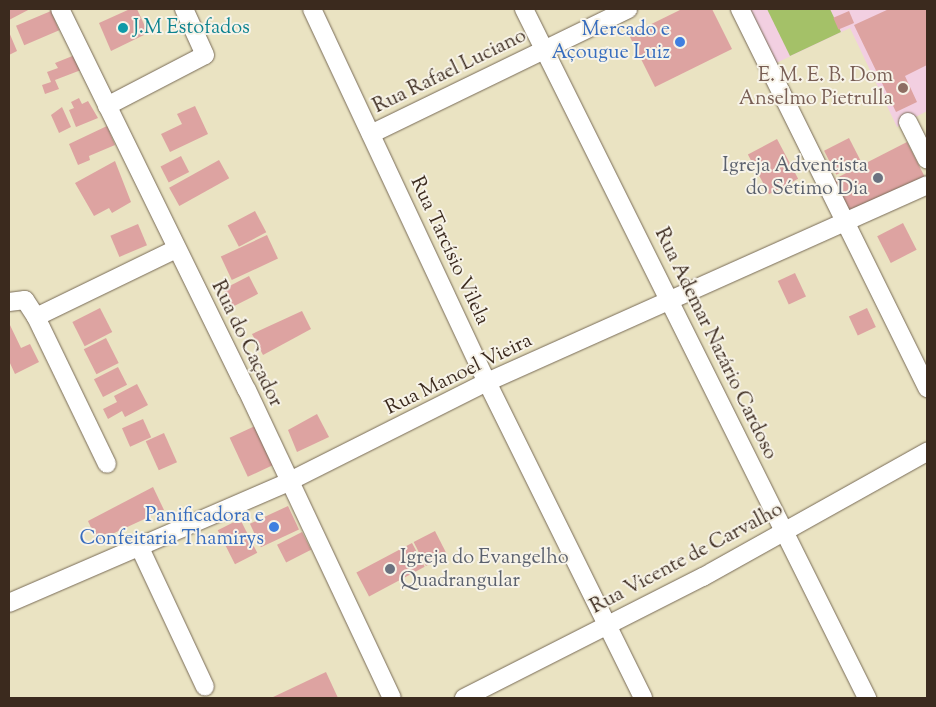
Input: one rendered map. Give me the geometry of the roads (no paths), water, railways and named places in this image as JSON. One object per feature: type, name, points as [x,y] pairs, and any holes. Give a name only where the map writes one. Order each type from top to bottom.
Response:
[{"type":"street","name":"Rua do Caçador","points":[[60,9],[246,390],[392,698]]},
{"type":"street","points":[[107,106],[205,55],[184,9]]},
{"type":"street","name":"Rua Tarcísio Vilela","points":[[312,9],[487,382],[643,698]]},
{"type":"street","name":"Rua Ademar Nazário Cardoso","points":[[524,9],[867,698]]},
{"type":"street","name":"Rua Rafael Luciano","points":[[371,134],[628,9]]},
{"type":"street","points":[[740,9],[927,388]]},
{"type":"street","points":[[908,122],[927,160]]},
{"type":"street","name":"Rua Manoel Vieira","points":[[9,603],[140,548],[288,482],[487,382],[846,224],[927,185]]},
{"type":"street","points":[[36,317],[176,249]]},
{"type":"street","points":[[9,302],[25,300],[36,317],[107,464]]},
{"type":"street","name":"Rua Vicente de Carvalho","points":[[464,698],[608,627],[927,452]]},
{"type":"street","points":[[140,548],[205,687]]},
{"type":"place","name":"J.M Estofados","points":[[123,28]]},
{"type":"place","name":"Mercado e Açougue Luiz","points":[[680,42]]},
{"type":"place","name":"E. M. E. B. Dom Anselmo Pietrulla","points":[[903,88]]},
{"type":"place","name":"Igreja Adventista do Sétimo Dia","points":[[878,178]]},
{"type":"place","name":"Panificadora e Confeitaria Thamirys","points":[[274,527]]},
{"type":"place","name":"Igreja do Evangelho Quadrangular","points":[[390,569]]}]
